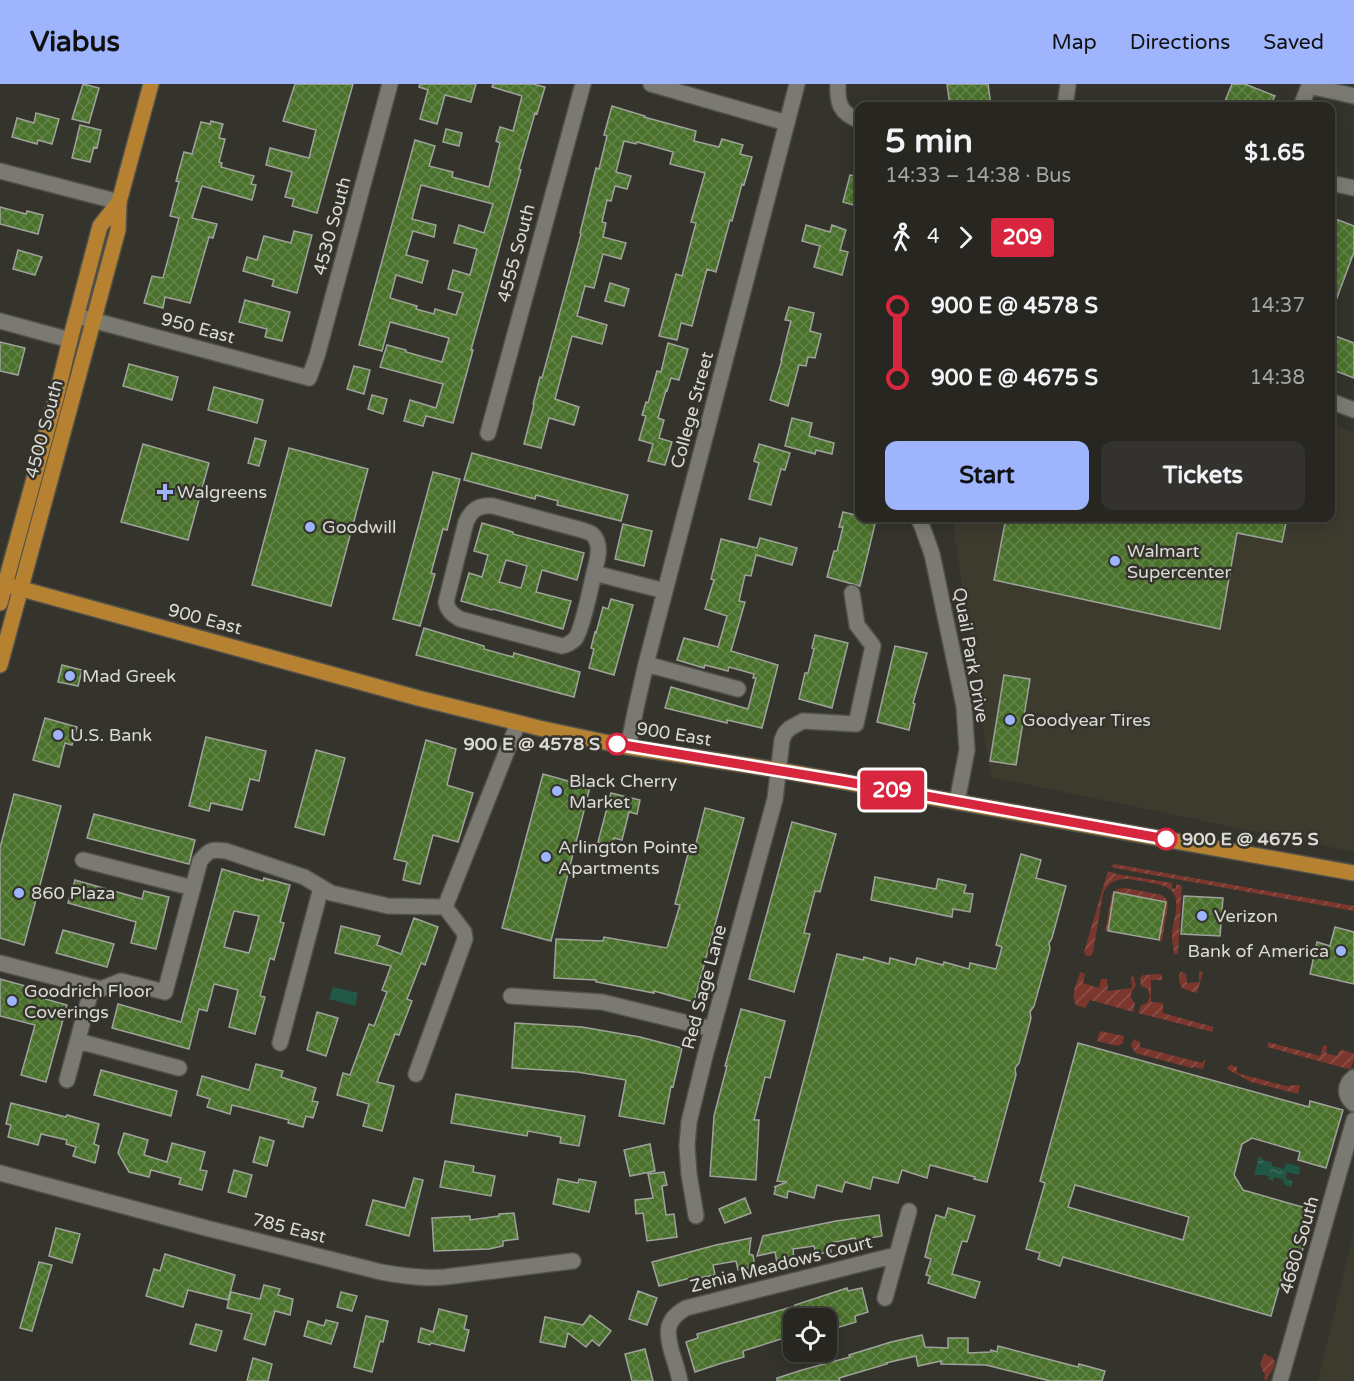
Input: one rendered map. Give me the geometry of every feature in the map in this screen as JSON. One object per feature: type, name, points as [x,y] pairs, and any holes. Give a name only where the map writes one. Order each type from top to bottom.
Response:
[{"type":"main road","name":"4500 South","points":[[0,665],[118,230],[119,202],[151,84]]},
{"type":"main road","name":"4500 South","points":[[0,603],[3,583],[54,406],[100,226],[119,202]]},
{"type":"main road","name":"900 East","points":[[3,583],[418,698],[628,747],[778,770],[1354,873]]},
{"type":"street","name":"4530 South","points":[[309,378],[317,356],[390,84]]},
{"type":"street","name":"4555 South","points":[[488,433],[583,84]]},
{"type":"street","points":[[651,84],[787,123]]},
{"type":"street","name":"College Street","points":[[628,747],[646,664],[797,84]]},
{"type":"street","points":[[838,84],[838,103],[847,116],[855,118]]},
{"type":"street","points":[[1066,102],[1068,85]]},
{"type":"street","points":[[1302,102],[1308,85],[1354,96]]},
{"type":"street","points":[[0,171],[119,202]]},
{"type":"street","points":[[1335,184],[1354,188]]},
{"type":"street","name":"950 East","points":[[77,316],[309,378]]},
{"type":"street","points":[[0,321],[70,340]]},
{"type":"street","points":[[1335,403],[1354,410]]},
{"type":"street","points":[[484,506],[493,506],[592,534],[598,544],[599,555],[594,573],[576,639],[562,646],[460,619],[448,609],[446,602],[466,522],[476,508],[484,506]]},
{"type":"street","name":"Quail Park Drive","points":[[920,522],[932,554],[964,706],[967,750],[957,802]]},
{"type":"street","points":[[594,573],[665,591]]},
{"type":"street","name":"Red Sage Lane","points":[[696,1216],[689,1174],[687,1146],[689,1122],[775,799],[782,740],[790,728],[803,721],[856,723],[873,645],[857,625],[852,593]]},
{"type":"street","points":[[646,664],[738,689]]},
{"type":"street","points":[[445,907],[518,723]]},
{"type":"street","points":[[0,963],[101,989],[121,981],[165,992],[200,861],[208,852],[215,850],[226,851],[304,877],[331,893],[388,906],[445,907]]},
{"type":"street","points":[[83,860],[193,888]]},
{"type":"street","points":[[280,1043],[321,888]]},
{"type":"street","points":[[416,1074],[465,939],[464,932],[445,907]]},
{"type":"street","points":[[67,1080],[92,987]]},
{"type":"street","points":[[510,996],[602,1002],[712,1029]]},
{"type":"street","points":[[78,1041],[178,1068]]},
{"type":"street","points":[[1354,1077],[1348,1083],[1346,1092],[1354,1104]]},
{"type":"street","name":"4680 South","points":[[1280,1381],[1354,1120]]},
{"type":"street","name":"785 East","points":[[0,1173],[206,1228],[407,1277],[445,1277],[573,1260]]},
{"type":"street","name":"Zenia Meadows Court","points":[[885,1298],[909,1211]]},
{"type":"street","name":"Zenia Meadows Court","points":[[680,1381],[668,1339],[668,1328],[679,1312],[686,1308],[896,1255]]},
{"type":"shaded area","points":[[1335,425],[1354,432],[1354,852],[991,777],[953,522],[1335,522]]},
{"type":"shaded area","points":[[1114,864],[1354,906],[1354,911],[1114,868],[1111,866]]},
{"type":"shaded area","points":[[1108,871],[1172,883],[1172,888],[1176,889],[1176,884],[1182,886],[1178,954],[1174,954],[1172,942],[1176,902],[1172,891],[1157,884],[1124,879],[1113,882],[1103,894],[1093,952],[1091,956],[1086,956],[1084,952]]},
{"type":"shaded area","points":[[1125,888],[1162,895],[1167,900],[1162,941],[1159,942],[1166,901],[1114,893],[1108,931],[1105,931],[1112,894],[1117,889]]},
{"type":"shaded area","points":[[1199,971],[1203,973],[1196,993],[1182,988],[1179,980],[1181,972],[1186,973],[1187,983],[1199,982]]},
{"type":"shaded area","points":[[1081,972],[1085,974],[1083,983],[1099,988],[1101,979],[1107,979],[1108,991],[1132,988],[1131,978],[1133,976],[1136,986],[1131,995],[1135,1003],[1133,1012],[1090,1000],[1085,1008],[1076,1005],[1074,993]]},
{"type":"shaded area","points":[[1161,974],[1162,980],[1151,980],[1151,1002],[1163,1003],[1163,1013],[1214,1027],[1212,1032],[1138,1013],[1141,1005],[1147,1003],[1150,996],[1148,989],[1141,986],[1140,978],[1143,975]]},
{"type":"shaded area","points":[[1100,1031],[1124,1036],[1123,1043],[1118,1046],[1097,1041]]},
{"type":"shaded area","points":[[1134,1039],[1140,1042],[1140,1047],[1202,1063],[1206,1059],[1203,1069],[1135,1053],[1131,1045]]},
{"type":"shaded area","points":[[1268,1042],[1320,1056],[1323,1046],[1326,1045],[1326,1053],[1337,1056],[1342,1050],[1353,1053],[1354,1059],[1351,1068],[1348,1069],[1267,1047]]},
{"type":"shaded area","points":[[1231,1065],[1237,1067],[1237,1073],[1286,1086],[1298,1085],[1300,1086],[1298,1094],[1251,1082],[1229,1070],[1227,1067]]},
{"type":"shaded area","points":[[1354,1231],[1354,1381],[1318,1381]]},
{"type":"shaded area","points":[[1264,1354],[1272,1357],[1275,1362],[1267,1380],[1264,1379],[1265,1375],[1260,1365]]},
{"type":"water","points":[[333,987],[358,993],[355,1006],[329,999]]},
{"type":"water","points":[[1259,1156],[1265,1161],[1272,1162],[1272,1166],[1284,1169],[1286,1163],[1300,1167],[1299,1175],[1287,1172],[1286,1178],[1293,1182],[1291,1187],[1285,1185],[1282,1179],[1274,1177],[1273,1181],[1268,1179],[1269,1176],[1254,1175]]},
{"type":"building","points":[[83,84],[99,88],[89,123],[72,119]]},
{"type":"building","points":[[295,84],[353,84],[317,213],[292,206],[294,199],[285,197],[292,172],[266,165],[270,148],[309,158],[316,130],[283,121]]},
{"type":"building","points":[[420,84],[476,84],[471,102],[445,95],[437,124],[420,119],[428,90],[419,87]]},
{"type":"building","points":[[493,84],[533,84],[545,87],[519,169],[521,170],[453,423],[426,416],[423,426],[404,421],[410,400],[436,408],[443,384],[380,367],[387,345],[442,362],[449,338],[390,322],[382,351],[359,345],[415,140],[435,146],[429,166],[453,172],[452,177],[489,187],[500,143],[496,141],[500,127],[513,131],[522,96],[492,87]],"holes":[[[421,185],[493,204],[484,233],[459,225],[454,243],[477,249],[470,275],[453,270],[448,289],[463,293],[456,315],[435,309],[434,314],[390,298],[396,275],[422,283],[428,261],[406,255],[413,231],[434,237],[436,225],[412,219]]]},
{"type":"building","points":[[947,84],[988,84],[990,102],[949,102]]},
{"type":"building","points":[[1232,84],[1245,84],[1275,96],[1272,102],[1225,102]]},
{"type":"building","points":[[612,106],[696,131],[694,141],[719,147],[722,139],[743,145],[740,154],[752,157],[732,221],[730,220],[716,272],[707,269],[692,326],[681,323],[677,340],[659,336],[676,274],[682,276],[696,223],[691,222],[705,173],[670,164],[673,152],[637,142],[636,144],[624,141],[616,172],[631,176],[627,189],[615,186],[611,201],[607,200],[602,222],[606,223],[603,237],[626,243],[621,259],[603,254],[594,288],[585,286],[577,316],[607,325],[602,344],[572,336],[555,399],[579,407],[574,425],[549,418],[541,448],[524,444],[540,377],[542,378],[581,234],[596,168],[599,169],[607,136],[604,135]]},
{"type":"building","points":[[36,113],[59,119],[52,144],[38,140],[37,144],[12,137],[17,118],[34,123]]},
{"type":"building","points":[[211,121],[223,124],[219,138],[225,139],[219,162],[222,163],[221,167],[254,176],[251,184],[256,185],[252,200],[202,186],[192,218],[217,224],[213,238],[209,237],[190,303],[165,297],[163,308],[144,303],[152,276],[163,278],[179,218],[170,216],[184,152],[192,154],[201,122],[210,124]]},
{"type":"building","points":[[80,125],[101,130],[97,148],[94,147],[90,162],[72,158]]},
{"type":"building","points":[[446,129],[462,133],[459,146],[443,142]]},
{"type":"building","points":[[850,175],[855,176],[855,206],[843,202]]},
{"type":"building","points":[[0,207],[26,214],[27,211],[43,215],[38,234],[0,224]]},
{"type":"building","points":[[1335,219],[1354,226],[1354,252],[1335,303]]},
{"type":"building","points":[[806,225],[830,232],[832,225],[846,230],[840,250],[848,252],[842,275],[814,267],[820,246],[802,241]]},
{"type":"building","points":[[294,231],[312,235],[297,293],[272,286],[274,280],[243,271],[247,257],[257,260],[264,236],[291,243]]},
{"type":"building","points":[[18,250],[42,257],[35,275],[13,269]]},
{"type":"building","points":[[610,283],[629,289],[624,306],[605,301]]},
{"type":"building","points":[[245,300],[290,312],[282,341],[265,337],[267,329],[239,322]]},
{"type":"building","points":[[789,307],[814,313],[810,331],[821,334],[815,358],[808,357],[806,366],[799,365],[788,406],[770,400],[791,321],[785,320]]},
{"type":"building","points":[[1335,336],[1354,343],[1354,378],[1335,371]]},
{"type":"building","points":[[0,342],[25,348],[18,375],[0,371]]},
{"type":"building","points":[[668,343],[688,349],[679,380],[671,378],[658,418],[664,420],[659,438],[672,442],[665,465],[648,461],[653,444],[639,440],[646,416],[642,415],[646,402],[648,403],[657,371],[661,372]]},
{"type":"building","points":[[129,364],[178,377],[172,400],[123,386]]},
{"type":"building","points":[[354,366],[370,370],[364,394],[347,389]]},
{"type":"building","points":[[214,387],[263,400],[257,423],[208,410]]},
{"type":"building","points":[[372,395],[387,399],[383,414],[368,409]]},
{"type":"building","points":[[792,418],[812,423],[809,436],[834,443],[832,454],[816,450],[815,454],[785,446]]},
{"type":"building","points":[[255,438],[266,441],[259,466],[248,463]]},
{"type":"building","name":"Walgreens","points":[[143,444],[209,463],[188,540],[121,522]]},
{"type":"building","points":[[759,444],[790,453],[785,470],[781,469],[771,505],[749,499],[759,463],[754,461]]},
{"type":"building","name":"Goodwill","points":[[289,448],[368,469],[331,606],[252,585]]},
{"type":"building","points":[[472,453],[628,495],[621,521],[557,505],[558,501],[536,495],[535,499],[464,480]]},
{"type":"building","points":[[433,472],[460,479],[447,530],[443,529],[431,573],[435,574],[420,626],[393,619]]},
{"type":"building","points":[[843,512],[855,515],[855,522],[876,522],[860,586],[827,577],[843,527],[839,527]]},
{"type":"building","name":"Walmart Supercenter","points":[[1005,522],[1286,522],[1282,542],[1237,533],[1220,629],[994,580]]},
{"type":"building","points":[[482,523],[513,532],[513,534],[584,553],[577,580],[542,570],[536,592],[571,601],[563,629],[461,601],[469,573],[482,577],[488,555],[474,551]],"holes":[[[506,560],[527,566],[521,588],[499,582]]]},
{"type":"building","points":[[623,524],[652,531],[644,566],[615,559]]},
{"type":"building","points":[[760,538],[797,548],[792,565],[756,555],[751,576],[745,575],[739,601],[745,602],[731,651],[778,665],[762,728],[727,720],[727,723],[665,708],[671,687],[748,709],[756,678],[753,678],[754,674],[729,667],[728,671],[705,665],[704,668],[677,660],[684,638],[718,647],[727,616],[705,609],[714,580],[711,579],[721,539],[757,548]]},
{"type":"building","points":[[611,599],[633,605],[614,675],[589,668],[594,649],[591,648],[595,632],[603,607],[608,609]]},
{"type":"building","points":[[424,628],[484,646],[484,649],[513,657],[514,653],[580,672],[574,697],[416,655]]},
{"type":"building","points":[[815,635],[848,643],[832,708],[799,699],[814,649],[812,648]]},
{"type":"building","points":[[895,646],[927,653],[913,703],[915,704],[909,730],[877,722]]},
{"type":"building","name":"Mad Greek","points":[[62,665],[82,670],[78,686],[58,682]]},
{"type":"building","name":"Goodyear Tires","points":[[1004,675],[1030,679],[1016,765],[990,761]]},
{"type":"building","name":"U.S. Bank","points":[[45,718],[77,727],[72,745],[65,743],[59,767],[33,760]]},
{"type":"building","points":[[206,737],[266,751],[259,781],[250,779],[242,810],[211,803],[209,811],[189,806]]},
{"type":"building","points":[[426,740],[456,749],[447,785],[473,793],[458,842],[433,835],[420,884],[403,880],[407,862],[394,859]]},
{"type":"building","points":[[316,750],[345,758],[324,835],[295,827]]},
{"type":"building","name":"Arlington Pointe Apartments","points":[[543,774],[590,787],[551,941],[502,928]]},
{"type":"building","points":[[611,793],[640,800],[637,814],[629,812],[622,840],[614,838],[612,846],[598,842]]},
{"type":"building","name":"860 Plaza","points":[[14,794],[61,806],[24,945],[0,938],[0,848]]},
{"type":"building","points":[[705,808],[744,818],[694,1002],[654,991],[654,993],[596,982],[596,980],[554,978],[556,939],[603,941],[604,937],[667,948],[680,905],[675,904],[690,846],[695,847]]},
{"type":"building","points":[[94,814],[195,840],[189,864],[87,838]]},
{"type":"building","points":[[792,822],[836,834],[820,892],[815,891],[804,933],[810,934],[794,992],[749,979]]},
{"type":"building","points":[[1021,854],[1041,860],[1036,878],[1066,886],[1034,1006],[1030,1012],[1031,1018],[1019,1063],[1015,1068],[1016,1075],[987,1182],[930,1165],[927,1178],[902,1170],[898,1183],[873,1177],[870,1189],[845,1182],[842,1192],[817,1185],[814,1198],[788,1191],[787,1198],[774,1194],[776,1187],[774,1187],[787,1182],[777,1181],[837,954],[863,960],[864,957],[889,964],[890,958],[915,965],[917,958],[969,969],[970,963],[996,969],[1002,947],[996,945]]},
{"type":"building","points":[[222,869],[263,881],[264,878],[290,885],[280,922],[284,923],[274,960],[270,958],[260,996],[265,997],[255,1034],[229,1027],[238,990],[214,984],[207,1011],[199,1009],[189,1049],[112,1028],[118,1004],[181,1022]],"holes":[[[234,911],[259,916],[249,953],[224,947]]]},
{"type":"building","points":[[875,877],[936,889],[938,879],[966,885],[964,893],[973,894],[970,912],[953,909],[952,917],[871,900]]},
{"type":"building","points":[[75,880],[142,899],[144,891],[169,897],[156,949],[131,943],[136,922],[68,903]]},
{"type":"building","points":[[1114,892],[1166,902],[1159,940],[1108,931]]},
{"type":"building","name":"Verizon","points":[[1184,896],[1223,898],[1220,936],[1181,934]]},
{"type":"building","points":[[414,918],[438,927],[425,965],[421,963],[407,999],[412,1001],[399,1035],[395,1034],[377,1082],[394,1086],[382,1131],[363,1126],[369,1104],[337,1095],[343,1073],[350,1075],[369,1024],[374,1026],[387,992],[382,990],[391,966],[335,953],[341,926],[380,936],[377,945],[401,954]]},
{"type":"building","name":"Bank of America","points":[[1335,927],[1354,932],[1354,984],[1310,974],[1317,942],[1330,946]]},
{"type":"building","points":[[63,930],[114,944],[107,967],[56,953]]},
{"type":"building","points":[[0,979],[29,987],[27,994],[67,1005],[46,1082],[21,1075],[35,1025],[0,1016]]},
{"type":"building","points":[[741,1009],[785,1021],[770,1078],[765,1077],[754,1120],[759,1120],[756,1180],[710,1176],[714,1116]]},
{"type":"building","points":[[317,1012],[338,1018],[326,1056],[307,1050]]},
{"type":"building","points":[[515,1023],[582,1027],[640,1037],[682,1048],[673,1087],[671,1086],[664,1124],[619,1116],[626,1080],[577,1072],[512,1068]]},
{"type":"building","points":[[1078,1043],[1309,1107],[1310,1101],[1343,1110],[1326,1168],[1298,1160],[1300,1152],[1252,1138],[1242,1144],[1234,1175],[1243,1190],[1313,1210],[1302,1252],[1290,1249],[1271,1316],[1063,1257],[1060,1266],[1038,1259],[1040,1253],[1026,1249],[1045,1183],[1040,1181]],"holes":[[[1075,1185],[1189,1217],[1183,1240],[1068,1207]]]},
{"type":"building","points":[[256,1064],[283,1071],[281,1077],[316,1088],[312,1101],[318,1102],[313,1118],[306,1116],[303,1127],[288,1123],[289,1120],[232,1105],[230,1114],[207,1107],[210,1099],[197,1095],[202,1076],[249,1090]]},
{"type":"building","points":[[101,1070],[177,1091],[171,1116],[94,1095]]},
{"type":"building","points":[[456,1094],[585,1116],[579,1146],[560,1143],[561,1137],[528,1131],[527,1136],[451,1123]]},
{"type":"building","points":[[11,1103],[99,1124],[94,1144],[99,1146],[95,1163],[73,1156],[76,1147],[66,1144],[67,1140],[41,1134],[38,1145],[8,1137],[11,1125],[6,1124]]},
{"type":"building","points":[[124,1133],[148,1140],[144,1155],[167,1162],[172,1143],[205,1152],[200,1170],[207,1171],[202,1190],[179,1184],[181,1178],[151,1170],[149,1177],[129,1172],[118,1153]]},
{"type":"building","points":[[260,1137],[274,1141],[267,1166],[253,1162]]},
{"type":"building","points":[[650,1144],[655,1171],[630,1176],[624,1150]]},
{"type":"building","points":[[445,1161],[474,1166],[473,1172],[495,1176],[491,1196],[440,1187]]},
{"type":"building","points":[[234,1170],[252,1175],[246,1197],[228,1192]]},
{"type":"building","points":[[664,1172],[667,1185],[662,1186],[666,1215],[674,1214],[677,1237],[647,1241],[643,1213],[636,1214],[635,1200],[653,1198],[648,1174]]},
{"type":"building","points":[[414,1178],[423,1180],[409,1236],[366,1225],[373,1200],[405,1208]]},
{"type":"building","points":[[558,1179],[578,1183],[579,1179],[596,1182],[589,1212],[553,1204]]},
{"type":"building","points":[[745,1198],[751,1213],[725,1223],[719,1209]]},
{"type":"building","points":[[948,1208],[975,1216],[967,1242],[962,1241],[952,1274],[980,1282],[975,1298],[928,1283],[930,1276],[926,1275],[931,1259],[925,1257],[931,1232],[936,1215],[945,1218]]},
{"type":"building","points":[[514,1213],[518,1239],[503,1241],[503,1246],[489,1249],[434,1251],[432,1218],[470,1216],[470,1220]]},
{"type":"building","points":[[879,1215],[882,1236],[870,1238],[871,1243],[856,1246],[855,1238],[830,1243],[831,1252],[816,1254],[814,1246],[793,1249],[794,1260],[777,1263],[775,1252],[757,1256],[763,1236]]},
{"type":"building","points":[[56,1228],[80,1234],[72,1263],[49,1256]]},
{"type":"building","points":[[751,1238],[749,1254],[753,1255],[755,1267],[738,1270],[736,1261],[713,1265],[715,1275],[698,1278],[698,1276],[659,1286],[652,1262]]},
{"type":"building","points":[[165,1254],[235,1275],[228,1300],[188,1290],[183,1307],[146,1296],[154,1269],[160,1271]]},
{"type":"building","points":[[39,1262],[52,1265],[32,1331],[20,1328]]},
{"type":"building","points":[[264,1285],[280,1289],[278,1295],[293,1299],[290,1315],[275,1311],[265,1345],[244,1339],[252,1314],[227,1308],[231,1292],[260,1299]]},
{"type":"building","points":[[847,1288],[848,1291],[862,1288],[868,1312],[855,1316],[856,1322],[837,1328],[837,1308],[788,1308]]},
{"type":"building","points":[[638,1291],[657,1298],[647,1325],[629,1319]]},
{"type":"building","points":[[341,1292],[357,1296],[352,1311],[337,1307]]},
{"type":"building","points":[[439,1309],[467,1316],[464,1329],[469,1330],[464,1351],[418,1342],[421,1328],[433,1332]]},
{"type":"building","points":[[783,1309],[783,1338],[743,1351],[744,1357],[695,1372],[686,1342],[698,1338],[697,1334]]},
{"type":"building","points":[[590,1315],[611,1331],[599,1346],[592,1340],[586,1347],[568,1333],[565,1347],[540,1342],[545,1317],[583,1325]]},
{"type":"building","points":[[366,1316],[388,1321],[372,1372],[354,1367]]},
{"type":"building","points":[[326,1320],[338,1323],[331,1344],[304,1336],[308,1321],[324,1326]]},
{"type":"building","points":[[196,1324],[222,1331],[216,1351],[190,1344]]},
{"type":"building","points":[[922,1335],[925,1347],[948,1348],[948,1338],[968,1338],[968,1353],[990,1352],[991,1350],[997,1352],[998,1346],[1078,1367],[1079,1364],[1105,1371],[1102,1381],[1050,1381],[986,1365],[941,1364],[941,1361],[918,1366],[916,1356],[839,1378],[840,1381],[777,1381],[777,1378],[837,1362],[850,1357],[849,1355]]},
{"type":"building","points":[[645,1349],[653,1381],[632,1381],[625,1354]]},
{"type":"building","points":[[253,1358],[272,1364],[268,1381],[247,1381]]},
{"type":"bus line","name":"209","points":[[617,744],[842,781],[1166,839]]},
{"type":"place","name":"Walgreens","points":[[165,492]]},
{"type":"place","name":"Goodwill","points":[[310,527]]},
{"type":"place","name":"Walmart Supercenter","points":[[1115,561]]},
{"type":"place","name":"Mad Greek","points":[[70,676]]},
{"type":"place","name":"Goodyear Tires","points":[[1010,720]]},
{"type":"place","name":"U.S. Bank","points":[[58,735]]},
{"type":"place","name":"900 E @ 4578 S","points":[[617,744]]},
{"type":"place","name":"Black Cherry Market","points":[[557,791]]},
{"type":"place","name":"900 E @ 4675 S","points":[[1166,839]]},
{"type":"place","name":"Arlington Pointe Apartments","points":[[546,857]]},
{"type":"place","name":"860 Plaza","points":[[19,893]]},
{"type":"place","name":"Verizon","points":[[1202,916]]},
{"type":"place","name":"Bank of America","points":[[1341,951]]},
{"type":"place","name":"Goodrich Floor Coverings","points":[[12,1001]]}]
